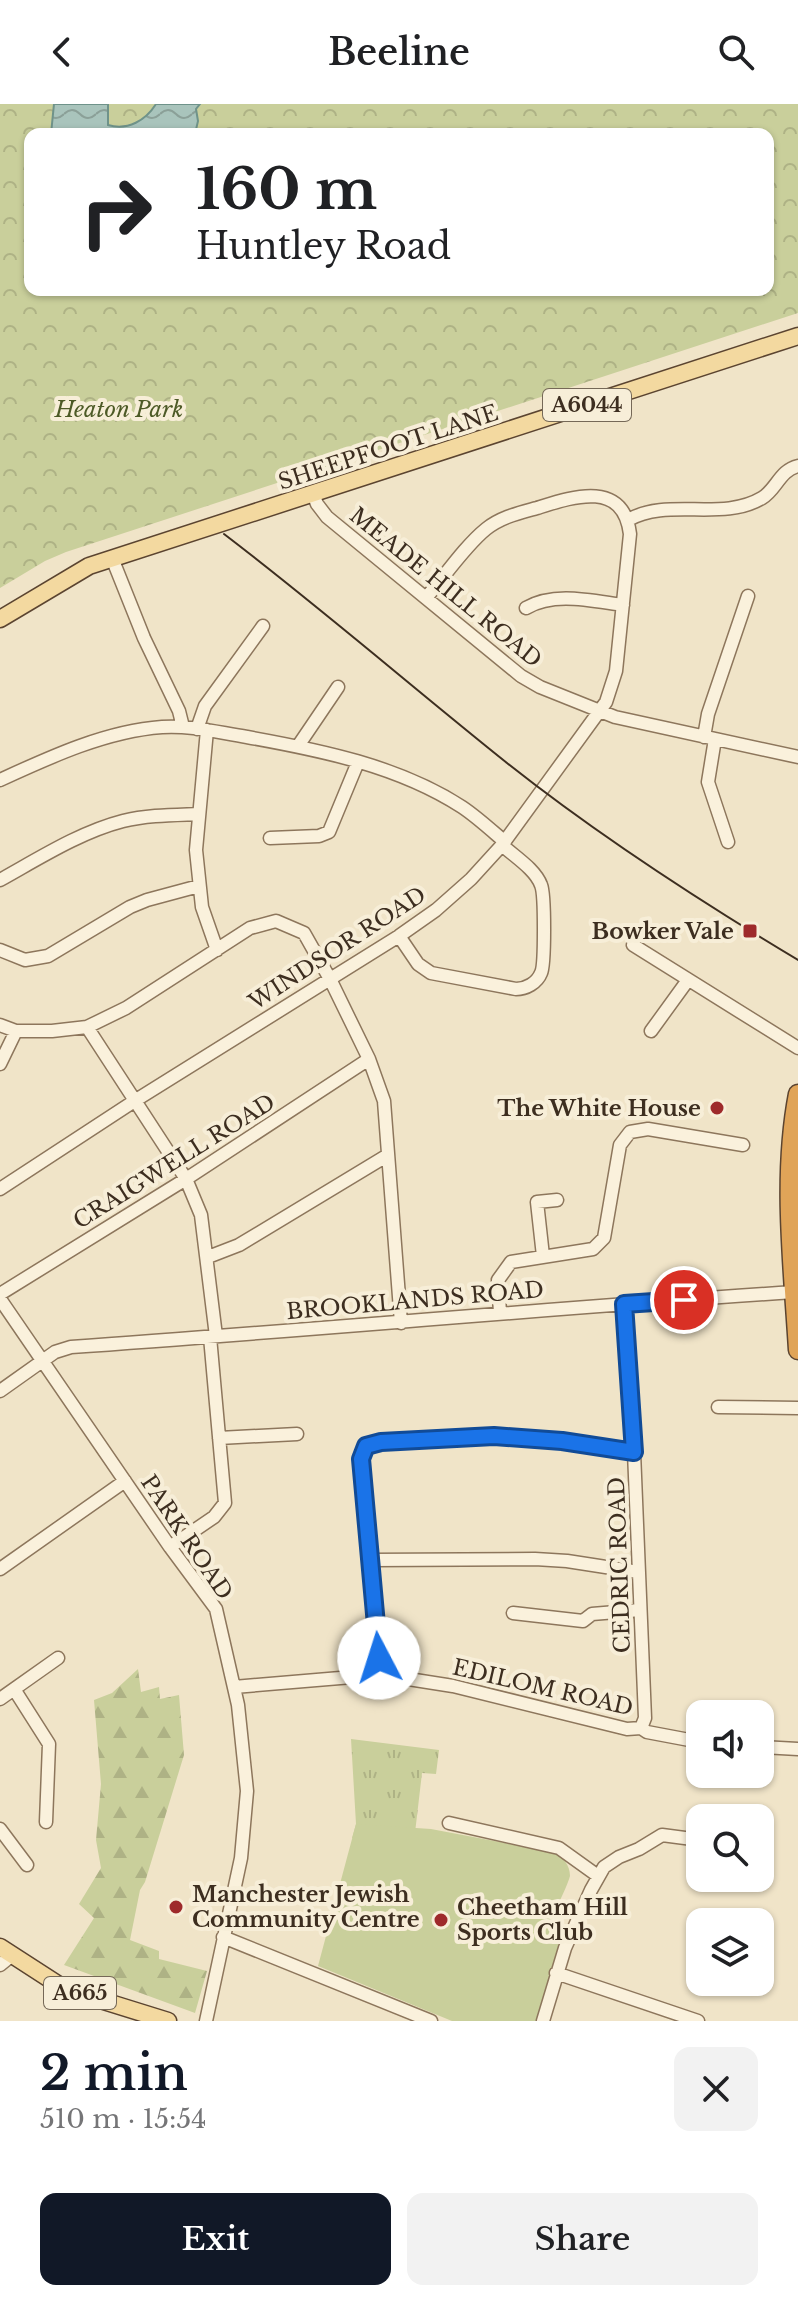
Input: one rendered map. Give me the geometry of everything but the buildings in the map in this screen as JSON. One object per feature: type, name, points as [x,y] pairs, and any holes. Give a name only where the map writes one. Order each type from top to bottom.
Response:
[{"type":"highway","points":[[798,1094],[791,1131],[798,1350]]},
{"type":"main road","name":"SHEEPFOOT LANE","points":[[0,619],[74,573],[112,558],[798,336]]},
{"type":"main road","name":"A665","points":[[4,1956],[65,1989],[168,2021]]},
{"type":"street","points":[[426,598],[485,529],[502,518],[573,496],[590,494],[609,500],[628,520],[650,511],[734,507],[762,498],[786,472],[798,466]]},
{"type":"street","name":"MEADE HILL ROAD","points":[[313,494],[327,517],[521,676],[540,687],[598,711],[797,755]]},
{"type":"street","name":"WINDSOR ROAD","points":[[0,1189],[399,936],[436,910],[471,879],[504,843],[606,702],[612,687],[623,605],[630,534],[628,520]]},
{"type":"street","points":[[112,558],[144,638],[179,711],[183,727]]},
{"type":"street","points":[[728,842],[708,782],[708,714],[748,596]]},
{"type":"street","points":[[526,608],[534,603],[557,599],[623,605]]},
{"type":"street","points":[[217,950],[202,907],[196,850],[205,706],[263,626]]},
{"type":"street","points":[[298,746],[338,687]]},
{"type":"street","points":[[0,780],[93,742],[141,730],[183,727],[298,746],[358,762],[420,785],[462,807],[504,843],[530,870],[543,891],[543,967],[536,981],[523,989],[431,973],[418,964],[399,936]]},
{"type":"street","points":[[270,838],[319,836],[329,832],[358,762]]},
{"type":"street","points":[[0,880],[82,837],[122,822],[156,816],[198,814]]},
{"type":"street","points":[[0,950],[25,960],[48,956],[130,907],[199,886]]},
{"type":"street","points":[[0,1025],[16,1031],[87,1027],[126,1008],[250,928],[276,921],[304,933],[369,1059],[384,1101],[401,1323]]},
{"type":"street","points":[[633,945],[798,1048]]},
{"type":"street","points":[[651,1031],[688,980]]},
{"type":"street","points":[[87,1027],[186,1179],[201,1215],[208,1257],[219,1438],[226,1496],[223,1507],[214,1517],[170,1547]]},
{"type":"street","points":[[0,1064],[16,1031]]},
{"type":"street","name":"CRAIGWELL ROAD","points":[[0,1297],[369,1059]]},
{"type":"street","points":[[500,1313],[498,1280],[511,1262],[593,1249],[604,1238],[620,1145],[630,1132],[648,1129],[743,1145]]},
{"type":"street","points":[[208,1257],[239,1245],[388,1155]]},
{"type":"street","points":[[543,1256],[537,1202],[557,1200]]},
{"type":"street","name":"BROOKLANDS ROAD","points":[[0,1391],[55,1352],[71,1347],[795,1292]]},
{"type":"street","name":"PARK ROAD","points":[[0,1297],[170,1547],[216,1609],[234,1687],[244,1746],[247,1791],[241,1858],[206,2021]]},
{"type":"street","name":"CEDRIC ROAD","points":[[624,1304],[634,1452],[645,1718],[641,1728]]},
{"type":"street","points":[[718,1407],[798,1408]]},
{"type":"street","points":[[219,1438],[297,1434]]},
{"type":"street","points":[[376,1672],[379,1658],[362,1451],[372,1444],[494,1436],[562,1441],[634,1452]]},
{"type":"street","points":[[0,1569],[125,1481]]},
{"type":"street","points":[[371,1560],[535,1559],[638,1572]]},
{"type":"street","points":[[513,1613],[583,1621],[592,1614],[640,1610]]},
{"type":"street","points":[[0,1699],[58,1658]]},
{"type":"street","name":"EDILOM ROAD","points":[[234,1687],[364,1676],[376,1672],[453,1686],[627,1729],[641,1728],[686,1739]]},
{"type":"street","points":[[14,1689],[49,1744],[46,1822]]},
{"type":"street","points":[[774,1748],[798,1749]]},
{"type":"street","points":[[449,1823],[559,1848],[598,1876]]},
{"type":"street","points":[[0,1829],[27,1865]]},
{"type":"street","points":[[543,2021],[556,1973],[598,1876],[609,1862],[639,1849],[656,1837],[686,1837]]},
{"type":"street","points":[[223,1937],[431,2021]]},
{"type":"street","points":[[556,1973],[698,2021]]},
{"type":"green space","name":"Heaton Park","points":[[0,104],[798,104],[798,313],[45,561],[0,588]]},
{"type":"green space","points":[[138,1669],[141,1692],[159,1687],[160,1699],[179,1695],[184,1755],[140,1890],[130,1940],[159,1951],[159,1959],[207,1971],[195,2013],[64,1965],[94,1918],[79,1904],[101,1868],[96,1840],[101,1784],[94,1700],[112,1693]]},
{"type":"green space","points":[[351,1739],[439,1750],[436,1774],[422,1773],[413,1850],[352,1838],[356,1824]]},
{"type":"green space","name":"Cheetham Hill Sports Club","points":[[356,1824],[431,1829],[552,1852],[563,1858],[570,1876],[553,1920],[554,1937],[559,1944],[536,2021],[452,2021],[318,1966]]},
{"type":"water","points":[[54,104],[108,104],[108,125],[123,126],[142,119],[156,104],[200,104],[196,109],[196,128],[52,128]]},
{"type":"tram line","points":[[224,534],[577,816],[723,914],[798,960]]},
{"type":"place","name":"Bowker Vale","points":[[750,931]]},
{"type":"place","name":"The White House","points":[[717,1108]]},
{"type":"place","name":"Manchester Jewish Community Centre","points":[[176,1907]]},
{"type":"place","name":"Cheetham Hill Sports Club","points":[[441,1920]]},
{"type":"route","points":[[379,1658],[361,1459],[366,1446],[381,1442],[494,1436],[562,1441],[634,1452],[624,1304],[684,1300]]}]
